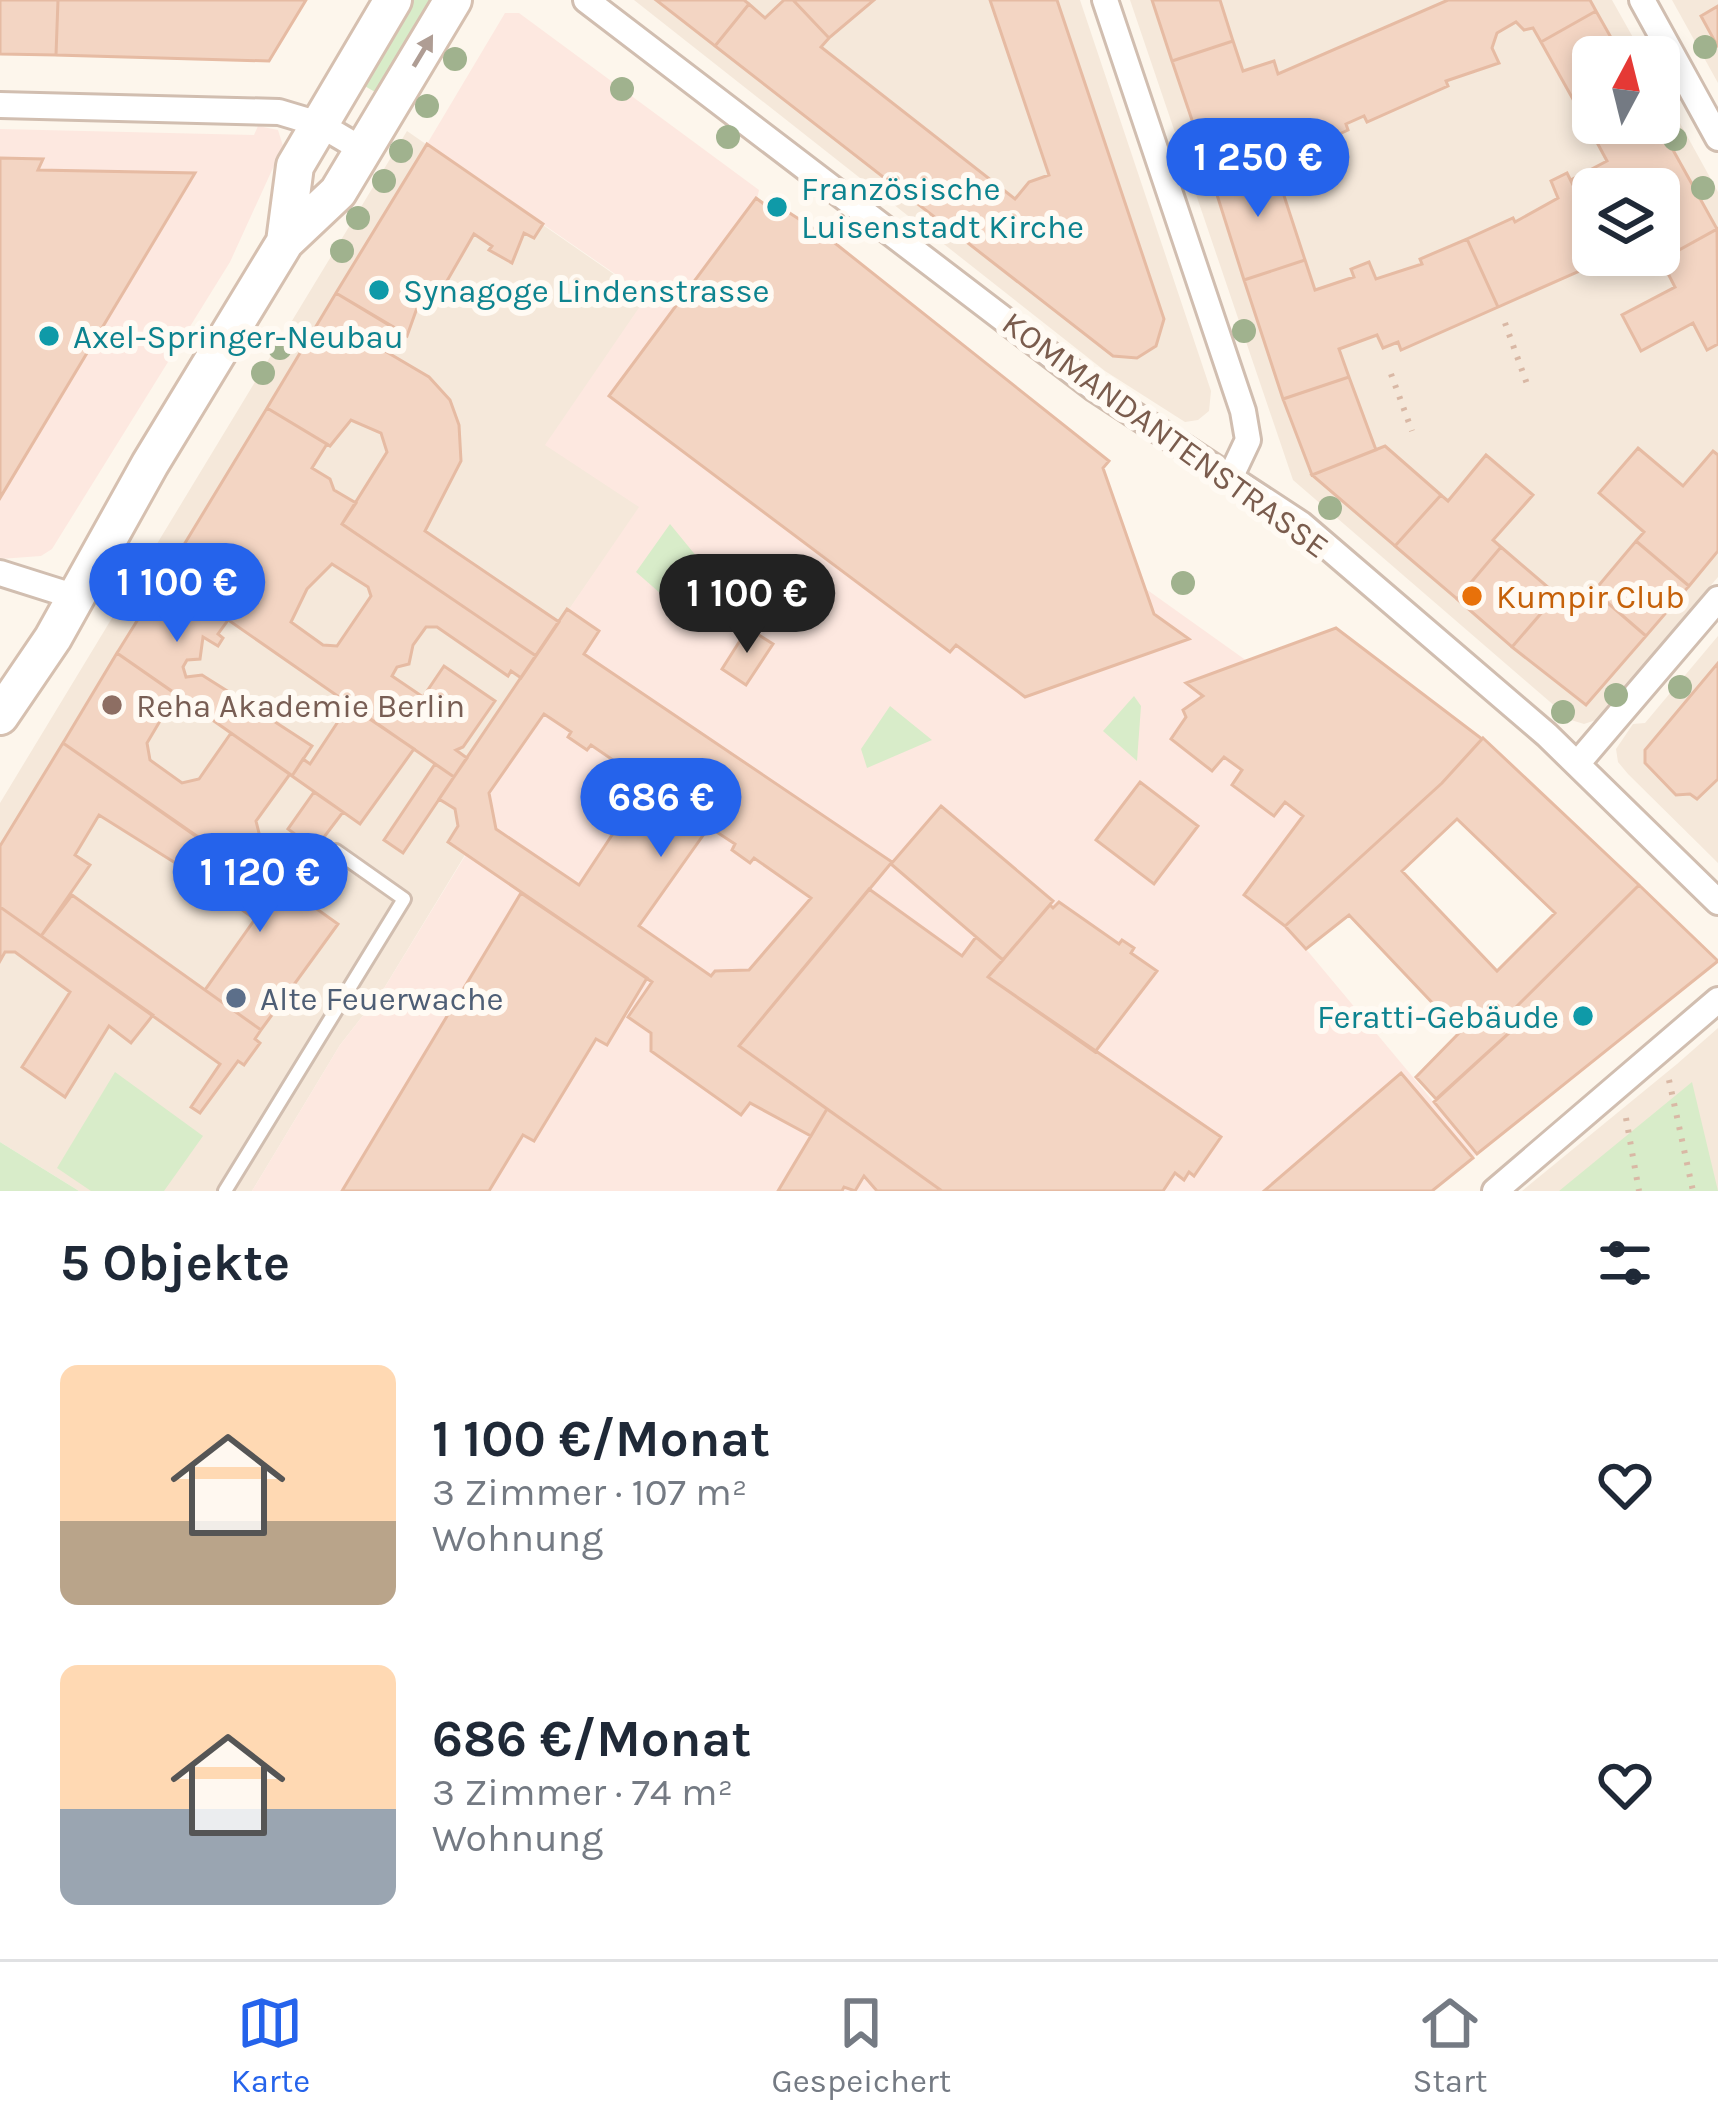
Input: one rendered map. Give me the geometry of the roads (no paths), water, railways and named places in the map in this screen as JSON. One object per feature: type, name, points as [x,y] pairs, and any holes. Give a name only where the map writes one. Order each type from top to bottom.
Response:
[{"type":"main road","points":[[285,242],[295,166],[392,0]]},
{"type":"main road","points":[[0,716],[76,597],[285,242],[338,191],[453,0]]},
{"type":"street","name":"KOMMANDANTENSTRASSE","points":[[586,0],[1080,378],[1301,524],[1577,764],[1718,902]]},
{"type":"street","points":[[1105,0],[1243,411],[1248,440],[1230,478]]},
{"type":"street","points":[[1642,0],[1718,138]]},
{"type":"street","points":[[0,105],[279,112],[319,124],[364,150]]},
{"type":"street","points":[[0,573],[76,597]]},
{"type":"street","points":[[1577,764],[1718,599]]},
{"type":"street","points":[[1495,1191],[1718,1000]]},
{"type":"lane","points":[[225,1191],[404,899],[336,851]]},
{"type":"place","name":"Französische Luisenstadt Kirche","points":[[777,207]]},
{"type":"place","name":"Synagoge Lindenstrasse","points":[[379,290]]},
{"type":"place","name":"Axel-Springer-Neubau","points":[[49,336]]},
{"type":"place","name":"Kumpir Club","points":[[1472,596]]},
{"type":"place","name":"Reha Akademie Berlin","points":[[112,705]]},
{"type":"place","name":"Alte Feuerwache","points":[[236,998]]},
{"type":"place","name":"Feratti-Gebäude","points":[[1583,1016]]}]
